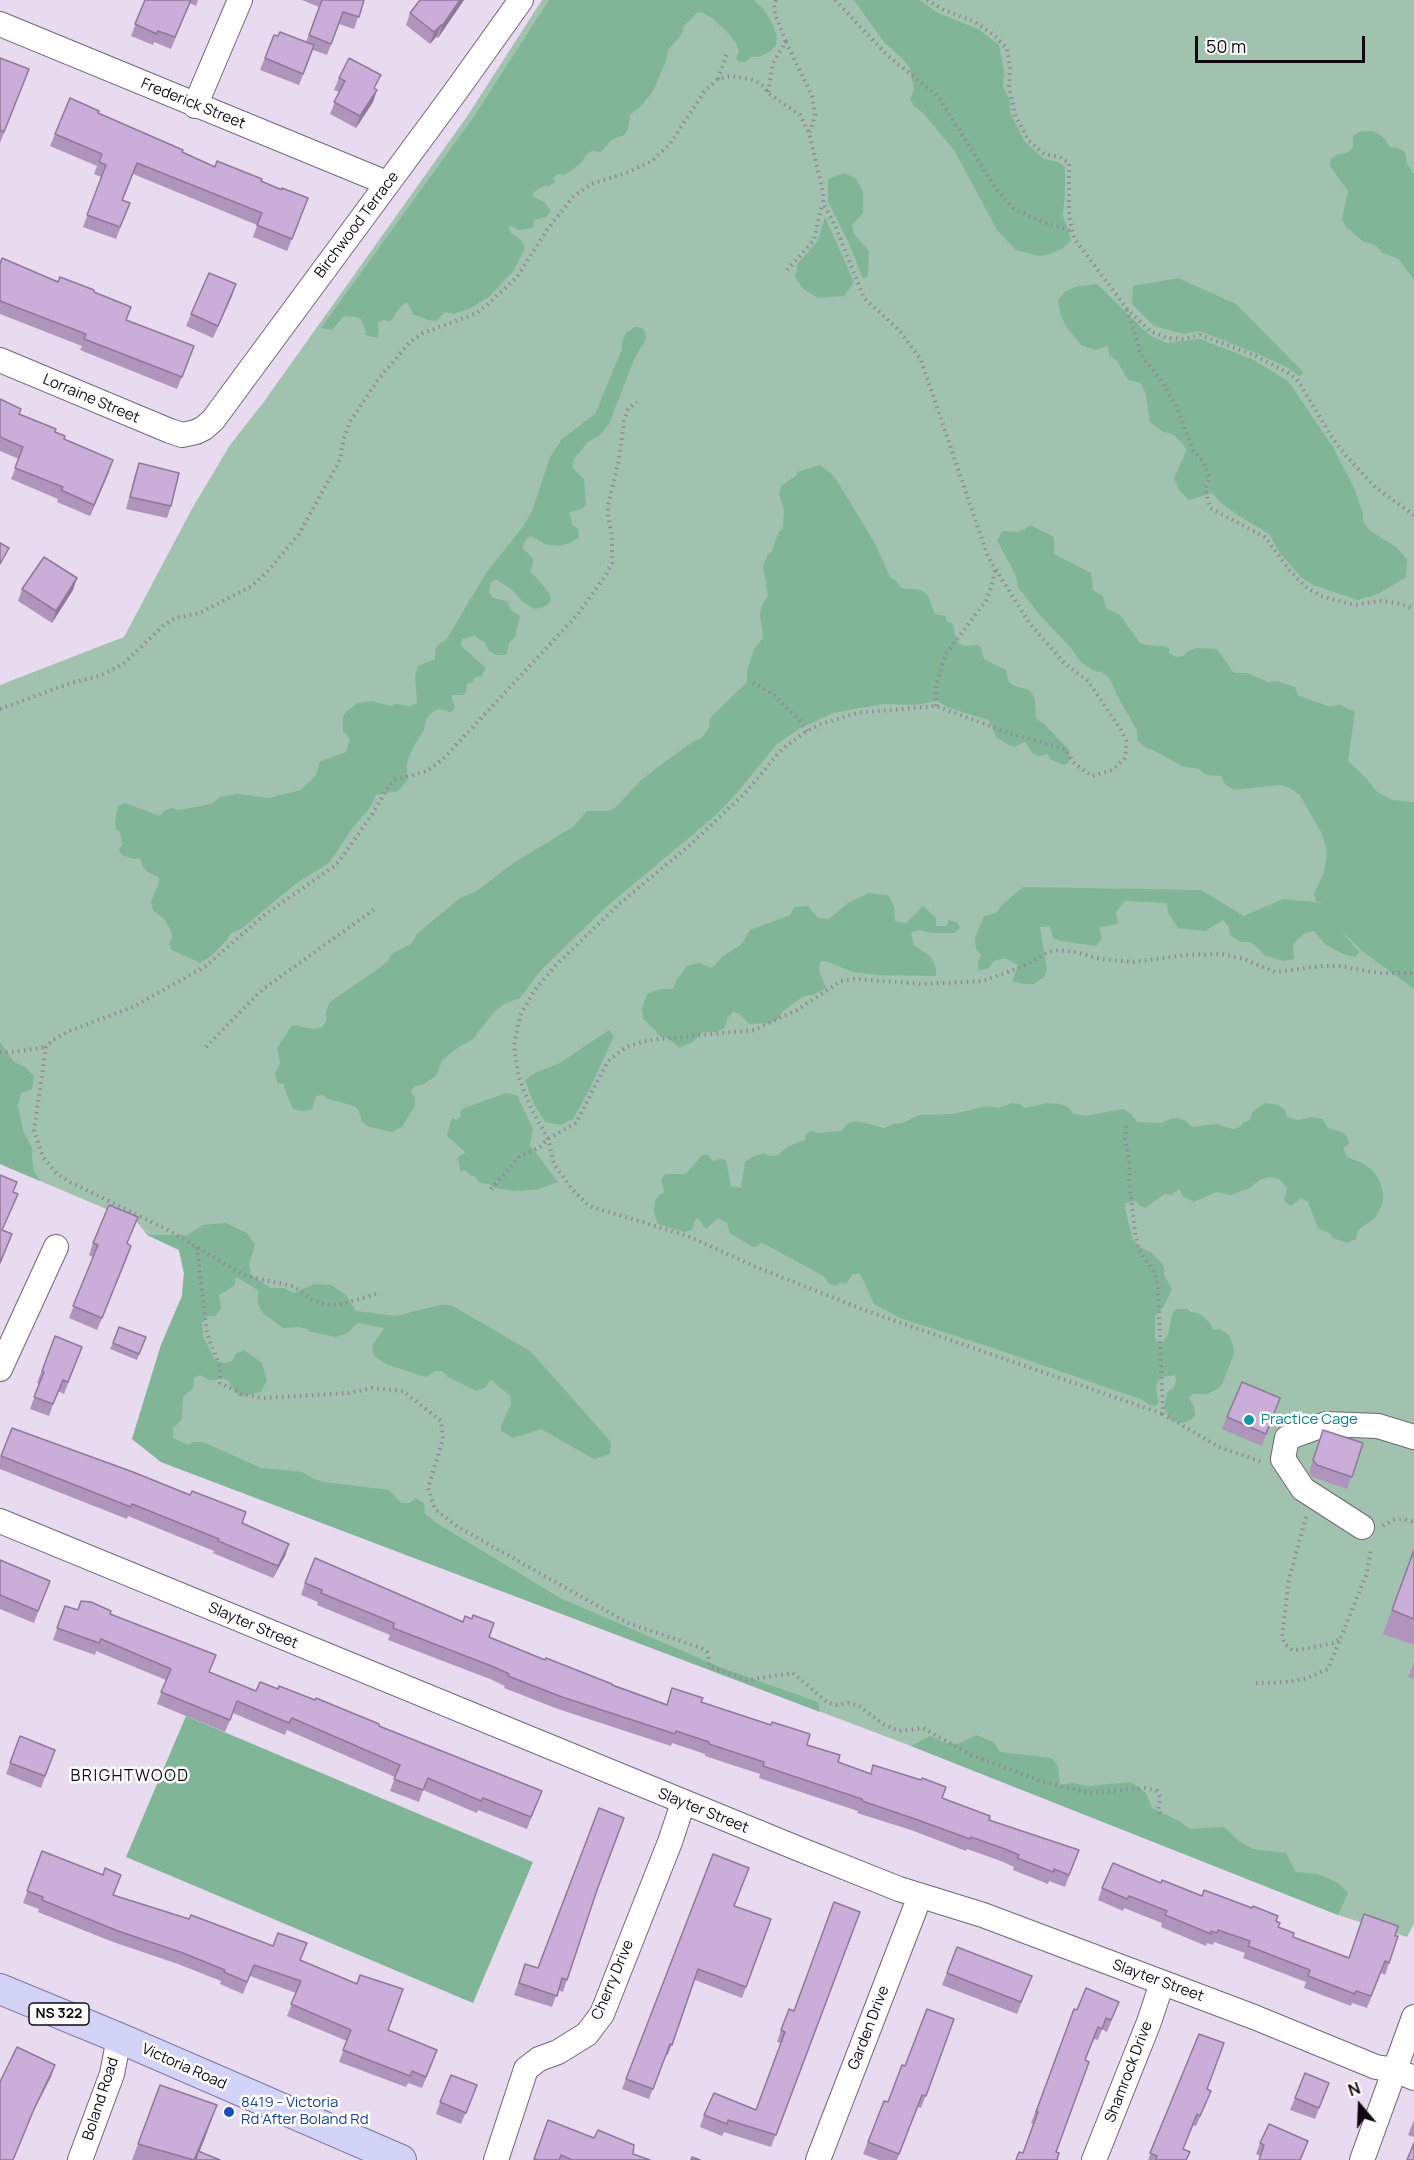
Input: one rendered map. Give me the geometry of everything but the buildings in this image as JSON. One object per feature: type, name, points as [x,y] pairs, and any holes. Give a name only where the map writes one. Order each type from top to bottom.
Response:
[{"type":"main road","name":"Victoria Road","points":[[0,1989],[401,2160]]},
{"type":"street","points":[[195,106],[240,0]]},
{"type":"street","name":"Birchwood Terrace","points":[[182,435],[196,432],[213,420],[521,0]]},
{"type":"street","name":"Frederick Street","points":[[0,24],[377,179],[386,186]]},
{"type":"street","name":"Lorraine Street","points":[[0,360],[156,427],[182,435]]},
{"type":"street","points":[[0,1369],[56,1247]]},
{"type":"street","points":[[1368,1529],[1303,1489],[1283,1459],[1287,1438],[1326,1424],[1378,1426],[1414,1437]]},
{"type":"street","name":"Slayter Street","points":[[0,1521],[516,1732],[683,1803],[920,1896],[983,1915],[1254,2017],[1376,2067],[1405,2074]]},
{"type":"street","name":"Cherry Drive","points":[[496,2160],[526,2069],[539,2059],[558,2052],[588,2034],[602,2014],[670,1842],[683,1803]]},
{"type":"street","name":"Garden Drive","points":[[818,2160],[920,1896]]},
{"type":"street","name":"Shamrock Drive","points":[[1094,2160],[1149,2022],[1161,1983]]},
{"type":"street","points":[[1362,2160],[1405,2074],[1414,2017]]},
{"type":"street","name":"Boland Road","points":[[80,2160],[112,2074],[119,2038]]},
{"type":"path","points":[[776,0],[775,14],[812,96],[814,115],[809,133]]},
{"type":"path","points":[[835,0],[887,55],[938,96],[996,189],[1014,209],[1045,223],[1072,231]]},
{"type":"path","points":[[927,0],[944,10],[975,22],[994,35],[1007,48],[1010,68],[1009,87],[1015,115],[1029,141],[1044,154],[1060,157],[1069,163],[1069,217],[1074,238],[1127,309],[1150,331],[1167,338],[1184,339],[1200,335],[1254,355],[1297,379],[1331,436],[1346,456],[1376,488],[1414,515]]},
{"type":"path","points":[[768,93],[773,63],[786,42]]},
{"type":"path","points":[[0,709],[71,682],[99,676],[122,665],[164,625],[175,618],[200,613],[252,586],[260,579],[299,534],[340,460],[343,441],[350,422],[377,381],[410,342],[423,333],[477,313],[489,303],[517,277],[547,230],[573,197],[591,184],[626,173],[652,161],[670,144],[704,92],[718,79],[727,53]]},
{"type":"path","points":[[718,79],[730,76],[748,78],[763,86],[768,93],[800,115],[809,133],[824,192],[823,203],[814,240],[787,270]]},
{"type":"path","points":[[823,203],[836,228],[864,298],[899,330],[921,360],[988,557],[1030,624],[1065,664],[1088,681],[1121,730],[1126,741],[1124,759],[1108,773],[1092,776],[1075,764],[1065,749],[1012,734],[936,706],[857,713],[821,724],[807,731],[782,749],[744,794],[690,845],[618,905],[556,965],[524,1007],[520,1016],[514,1045],[518,1075],[530,1106],[548,1139],[554,1164],[572,1190],[589,1206],[688,1236],[756,1267],[867,1311],[1163,1414],[1220,1448],[1264,1463],[1283,1459]]},
{"type":"path","points":[[1127,309],[1141,355],[1163,383],[1178,410],[1193,450],[1203,462],[1210,478],[1205,488],[1210,508],[1265,537],[1290,571],[1306,587],[1321,596],[1354,605],[1381,601],[1414,609]]},
{"type":"path","points":[[0,1052],[46,1047],[69,1031],[133,1007],[206,966],[263,916],[333,867],[371,816],[390,784],[395,780],[427,771],[443,759],[578,614],[605,576],[612,563],[613,552],[608,506],[619,459],[624,421],[628,409],[637,402]]},
{"type":"path","points":[[936,706],[936,686],[945,655],[986,601],[995,569]]},
{"type":"path","points":[[753,683],[773,694],[807,731]]},
{"type":"path","points":[[207,1047],[262,990],[375,908]]},
{"type":"path","points":[[491,1189],[521,1155],[539,1148],[548,1139],[576,1123],[608,1061],[626,1047],[650,1040],[754,1030],[796,1010],[841,981],[854,979],[924,984],[983,981],[1026,964],[1048,952],[1058,950],[1101,959],[1134,962],[1185,955],[1222,954],[1244,958],[1275,972],[1340,966],[1378,973],[1414,973]]},
{"type":"path","points":[[46,1047],[34,1131],[36,1143],[56,1173],[196,1246],[242,1274],[293,1286],[311,1299],[326,1305],[342,1305],[376,1294]]},
{"type":"path","points":[[1126,1126],[1125,1138],[1130,1166],[1129,1181],[1135,1232],[1139,1250],[1154,1271],[1158,1285],[1163,1414]]},
{"type":"path","points":[[196,1246],[207,1334],[220,1367],[220,1383],[242,1394],[262,1398],[349,1393],[372,1388],[403,1392],[441,1421],[443,1439],[428,1488],[435,1509],[458,1527],[628,1623],[701,1648],[710,1660],[709,1666],[746,1680],[793,1673],[828,1703],[837,1705],[848,1703],[859,1706],[883,1724],[899,1731],[923,1728],[971,1755],[1044,1782],[1090,1793],[1145,1788],[1157,1791],[1160,1797],[1158,1811],[1163,1817]]},
{"type":"path","points":[[1312,1494],[1289,1579],[1282,1636],[1285,1644],[1292,1650],[1333,1643],[1341,1638]]},
{"type":"path","points":[[1256,1683],[1289,1682],[1307,1678],[1328,1669],[1367,1573],[1368,1529],[1393,1520],[1414,1522]]},
{"type":"green space","points":[[542,0],[1414,0],[1414,1924],[1407,1937],[1338,1915],[911,1746],[161,1462],[132,1439],[161,1345],[182,1296],[184,1273],[179,1250],[147,1235],[137,1222],[0,1164],[0,685],[124,637],[193,507],[230,445],[263,403],[468,115]]},
{"type":"green space","points":[[549,0],[754,0],[765,11],[773,25],[777,36],[776,45],[771,51],[759,57],[751,57],[745,62],[740,62],[736,59],[739,51],[736,43],[727,32],[712,18],[702,12],[697,13],[683,27],[682,34],[668,50],[666,61],[653,91],[630,115],[628,130],[624,135],[611,140],[601,152],[592,151],[587,154],[580,164],[565,175],[557,174],[553,179],[556,182],[534,192],[533,196],[545,203],[551,211],[546,217],[534,220],[533,228],[519,230],[511,226],[508,228],[521,240],[525,248],[514,270],[489,297],[469,309],[454,314],[445,312],[436,321],[413,314],[407,302],[400,307],[390,322],[384,320],[377,323],[379,331],[377,338],[365,335],[366,331],[361,319],[356,317],[344,316],[332,330],[321,328],[473,118]]},
{"type":"green space","points":[[854,0],[920,0],[936,12],[980,30],[999,45],[1004,71],[1003,87],[1009,98],[1011,114],[1025,142],[1044,159],[1058,162],[1065,167],[1063,215],[1071,240],[1062,249],[1039,256],[1016,250],[997,230],[954,150],[910,99],[914,90],[910,68],[884,42]]},
{"type":"green space","points":[[1361,131],[1373,131],[1383,137],[1390,147],[1405,152],[1407,164],[1414,174],[1414,280],[1399,259],[1383,253],[1375,245],[1364,242],[1346,227],[1342,219],[1348,191],[1330,166],[1331,159],[1353,148],[1353,136]]},
{"type":"green space","points":[[845,173],[856,179],[863,192],[863,213],[852,225],[854,234],[869,251],[868,276],[863,279],[828,201],[828,179]]},
{"type":"green space","points":[[825,217],[854,282],[844,296],[818,298],[803,289],[795,277],[798,263],[818,241]]},
{"type":"green space","points":[[1178,278],[1236,304],[1303,372],[1302,375],[1299,376],[1288,368],[1256,353],[1199,331],[1184,334],[1154,326],[1132,304],[1133,286]]},
{"type":"green space","points":[[1097,284],[1149,335],[1167,343],[1200,339],[1252,359],[1288,381],[1333,447],[1354,488],[1363,513],[1363,522],[1370,531],[1396,547],[1407,559],[1406,577],[1378,594],[1358,600],[1313,585],[1302,578],[1280,553],[1269,534],[1236,514],[1212,493],[1189,500],[1179,490],[1174,478],[1187,449],[1174,435],[1162,431],[1150,422],[1146,395],[1141,383],[1128,380],[1117,361],[1109,355],[1108,346],[1095,350],[1081,345],[1061,316],[1058,300],[1064,292],[1075,287]]},
{"type":"green space","points":[[636,326],[643,329],[646,334],[645,341],[635,357],[609,424],[600,435],[588,442],[574,459],[572,467],[584,479],[586,505],[582,509],[570,512],[572,525],[578,528],[579,537],[560,546],[547,545],[531,536],[522,547],[533,559],[530,571],[547,590],[551,598],[549,603],[535,609],[495,579],[490,584],[489,592],[493,598],[507,601],[511,610],[520,616],[515,637],[509,643],[507,654],[504,655],[497,655],[489,651],[484,642],[474,636],[462,639],[461,646],[486,668],[482,676],[474,678],[473,682],[467,684],[463,695],[451,695],[455,708],[451,712],[438,709],[430,714],[407,763],[407,781],[398,791],[376,795],[369,809],[354,826],[329,863],[298,882],[241,929],[231,933],[211,956],[200,963],[172,950],[169,944],[172,937],[171,931],[165,920],[153,910],[151,902],[159,883],[158,877],[143,867],[140,858],[134,859],[122,855],[119,849],[122,845],[115,821],[118,806],[125,803],[160,816],[165,810],[172,808],[179,810],[211,804],[220,797],[238,794],[269,798],[301,790],[315,776],[319,762],[346,752],[350,739],[343,731],[343,716],[348,710],[358,703],[372,701],[390,706],[396,704],[410,706],[417,703],[415,675],[418,666],[435,659],[435,649],[446,640],[486,573],[524,525],[532,511],[550,457],[562,439],[595,414],[622,349],[626,333]]},
{"type":"green space","points":[[820,465],[833,475],[842,489],[874,542],[890,577],[896,580],[901,588],[922,590],[928,596],[935,614],[946,616],[946,621],[953,624],[956,639],[960,644],[978,645],[984,659],[1006,670],[1009,683],[1030,690],[1035,699],[1036,718],[1069,750],[1068,763],[1064,765],[1050,759],[1048,754],[1039,756],[1033,754],[1025,742],[1014,747],[1008,745],[996,737],[989,720],[949,708],[937,701],[915,705],[883,704],[833,713],[798,729],[776,745],[715,816],[606,907],[542,969],[520,998],[504,1004],[493,1013],[473,1039],[454,1050],[442,1061],[436,1076],[422,1085],[415,1086],[410,1092],[415,1097],[415,1106],[402,1127],[391,1132],[367,1126],[354,1106],[328,1099],[323,1095],[316,1096],[312,1110],[293,1109],[284,1087],[285,1084],[277,1083],[275,1074],[280,1063],[277,1048],[292,1025],[314,1029],[322,1027],[326,1022],[326,1011],[330,1002],[378,969],[388,961],[391,954],[411,944],[418,933],[460,898],[477,891],[512,864],[573,827],[587,811],[608,811],[616,807],[641,780],[692,742],[702,738],[709,727],[710,718],[747,682],[747,671],[754,649],[763,638],[760,615],[761,607],[768,596],[763,566],[772,551],[778,533],[783,528],[784,510],[779,494],[782,485],[796,476],[797,472]]},
{"type":"green space","points":[[1030,525],[1054,537],[1054,554],[1091,573],[1093,590],[1103,596],[1106,608],[1120,615],[1139,642],[1169,648],[1169,653],[1176,657],[1184,656],[1188,651],[1197,648],[1217,649],[1234,673],[1247,673],[1268,682],[1277,681],[1295,687],[1298,695],[1327,706],[1341,705],[1355,712],[1348,761],[1377,792],[1392,800],[1414,802],[1414,989],[1362,951],[1341,930],[1359,952],[1355,957],[1343,954],[1325,944],[1314,931],[1303,934],[1293,945],[1294,959],[1284,961],[1266,956],[1251,942],[1241,942],[1230,935],[1229,927],[1223,920],[1205,931],[1178,928],[1168,913],[1167,903],[1125,901],[1116,912],[1118,924],[1099,927],[1102,938],[1096,946],[1061,941],[1053,938],[1050,926],[1040,927],[1047,970],[1044,977],[1034,984],[1012,981],[1018,965],[1005,958],[994,961],[989,968],[978,971],[981,955],[976,949],[975,938],[984,916],[996,913],[1023,887],[1201,890],[1244,916],[1283,899],[1323,903],[1316,901],[1314,894],[1324,872],[1327,851],[1322,834],[1300,795],[1280,785],[1234,790],[1225,784],[1221,776],[1206,775],[1199,769],[1182,766],[1146,748],[1137,740],[1137,730],[1110,679],[1102,672],[1093,671],[1080,661],[1018,587],[1016,576],[997,540],[1003,531],[1017,532]]},
{"type":"green space","points":[[868,893],[888,895],[894,906],[895,921],[906,923],[923,906],[936,918],[936,926],[946,926],[949,920],[957,922],[960,928],[954,933],[932,933],[920,930],[911,932],[914,945],[931,957],[936,968],[936,976],[853,972],[825,961],[820,962],[819,971],[826,988],[802,997],[783,1011],[778,1019],[769,1023],[749,1024],[740,1014],[733,1012],[728,1017],[724,1028],[717,1032],[702,1032],[694,1041],[680,1048],[668,1038],[661,1037],[643,1018],[642,1008],[647,994],[660,989],[673,989],[687,966],[699,963],[712,968],[723,956],[742,944],[750,930],[790,915],[794,907],[808,906],[818,918],[829,919],[848,903]]},
{"type":"green space","points":[[609,1030],[614,1036],[573,1119],[560,1125],[545,1122],[534,1104],[525,1080],[535,1073],[560,1063]]},
{"type":"green space","points":[[0,1042],[14,1062],[25,1067],[34,1076],[32,1089],[21,1093],[18,1105],[23,1131],[32,1148],[33,1169],[40,1181],[0,1164]]},
{"type":"green space","points":[[506,1093],[517,1095],[533,1129],[530,1145],[558,1182],[536,1190],[512,1191],[480,1183],[465,1170],[460,1171],[458,1157],[465,1153],[447,1136],[451,1120],[453,1118],[456,1120],[461,1116],[460,1112],[464,1108]]},
{"type":"green space","points":[[1012,1103],[1025,1108],[1047,1103],[1059,1104],[1068,1107],[1073,1113],[1085,1116],[1123,1109],[1137,1122],[1161,1123],[1178,1118],[1186,1121],[1192,1127],[1216,1124],[1233,1129],[1250,1120],[1252,1113],[1260,1106],[1266,1103],[1278,1105],[1285,1110],[1287,1117],[1298,1120],[1313,1117],[1322,1119],[1328,1128],[1342,1132],[1348,1138],[1349,1144],[1343,1148],[1347,1157],[1372,1170],[1383,1191],[1383,1202],[1375,1218],[1358,1230],[1356,1239],[1347,1243],[1333,1238],[1330,1233],[1318,1228],[1308,1202],[1301,1198],[1291,1206],[1284,1201],[1287,1188],[1279,1179],[1269,1177],[1260,1180],[1248,1189],[1230,1195],[1216,1192],[1194,1202],[1184,1197],[1179,1189],[1171,1195],[1165,1194],[1145,1208],[1136,1201],[1126,1203],[1125,1208],[1133,1240],[1140,1247],[1152,1253],[1164,1266],[1164,1275],[1172,1289],[1164,1306],[1155,1316],[1157,1342],[1163,1342],[1168,1334],[1172,1315],[1176,1309],[1187,1309],[1200,1314],[1210,1323],[1213,1330],[1220,1329],[1229,1335],[1233,1345],[1234,1354],[1222,1384],[1207,1394],[1193,1394],[1189,1398],[1195,1415],[1191,1420],[1182,1423],[1170,1420],[1164,1408],[1167,1393],[1174,1387],[1176,1381],[1175,1375],[1161,1377],[1156,1386],[1158,1404],[1149,1405],[1143,1400],[900,1318],[874,1304],[860,1273],[853,1274],[846,1284],[841,1282],[836,1286],[829,1284],[825,1277],[761,1242],[758,1246],[753,1247],[730,1233],[727,1223],[718,1218],[706,1229],[698,1218],[694,1221],[693,1229],[685,1232],[658,1224],[654,1213],[655,1201],[664,1192],[661,1179],[665,1174],[686,1174],[702,1155],[708,1155],[713,1161],[726,1160],[731,1186],[741,1188],[745,1162],[765,1153],[768,1156],[778,1155],[788,1146],[805,1140],[806,1134],[811,1131],[818,1133],[841,1131],[848,1123],[858,1121],[884,1128],[903,1123],[919,1115],[953,1114],[987,1106],[999,1108]]},
{"type":"green space","points":[[226,1223],[247,1233],[255,1245],[249,1264],[251,1275],[271,1288],[284,1288],[294,1293],[314,1284],[331,1285],[346,1295],[356,1311],[396,1316],[439,1305],[451,1305],[530,1351],[611,1442],[610,1454],[594,1459],[541,1429],[513,1438],[501,1431],[501,1425],[511,1405],[510,1396],[491,1380],[486,1387],[476,1391],[448,1377],[442,1371],[435,1371],[426,1377],[386,1364],[374,1356],[372,1346],[384,1328],[358,1323],[347,1333],[336,1337],[299,1327],[283,1328],[263,1313],[258,1304],[258,1290],[236,1277],[234,1286],[219,1295],[221,1308],[216,1316],[208,1316],[202,1323],[203,1336],[215,1360],[224,1363],[232,1361],[236,1354],[244,1350],[262,1363],[267,1380],[261,1392],[239,1397],[227,1379],[209,1380],[200,1375],[194,1378],[194,1387],[183,1397],[182,1419],[173,1428],[173,1438],[188,1445],[193,1442],[203,1442],[261,1468],[302,1472],[324,1482],[389,1490],[401,1503],[410,1503],[415,1498],[424,1503],[425,1514],[438,1524],[560,1598],[722,1668],[818,1702],[820,1712],[161,1462],[132,1439],[161,1345],[182,1296],[184,1273],[179,1250],[147,1235],[187,1235],[203,1225]]},
{"type":"green space","points":[[186,1716],[533,1862],[473,2003],[126,1857]]},
{"type":"green space","points":[[976,1735],[993,1742],[1000,1752],[1051,1758],[1058,1766],[1060,1785],[1073,1783],[1087,1786],[1131,1782],[1146,1793],[1152,1808],[1190,1829],[1224,1827],[1239,1841],[1253,1849],[1286,1853],[1296,1872],[1318,1874],[1338,1883],[1348,1893],[1338,1915],[911,1746],[930,1736],[945,1743],[958,1744]]},
{"type":"place","name":"Practice Cage","points":[[1249,1420]]},
{"type":"place","name":"8419 - Victoria Rd After Boland Rd","points":[[229,2112]]},
{"type":"district","name":"BRIGHTWOOD","points":[[130,1777]]}]
